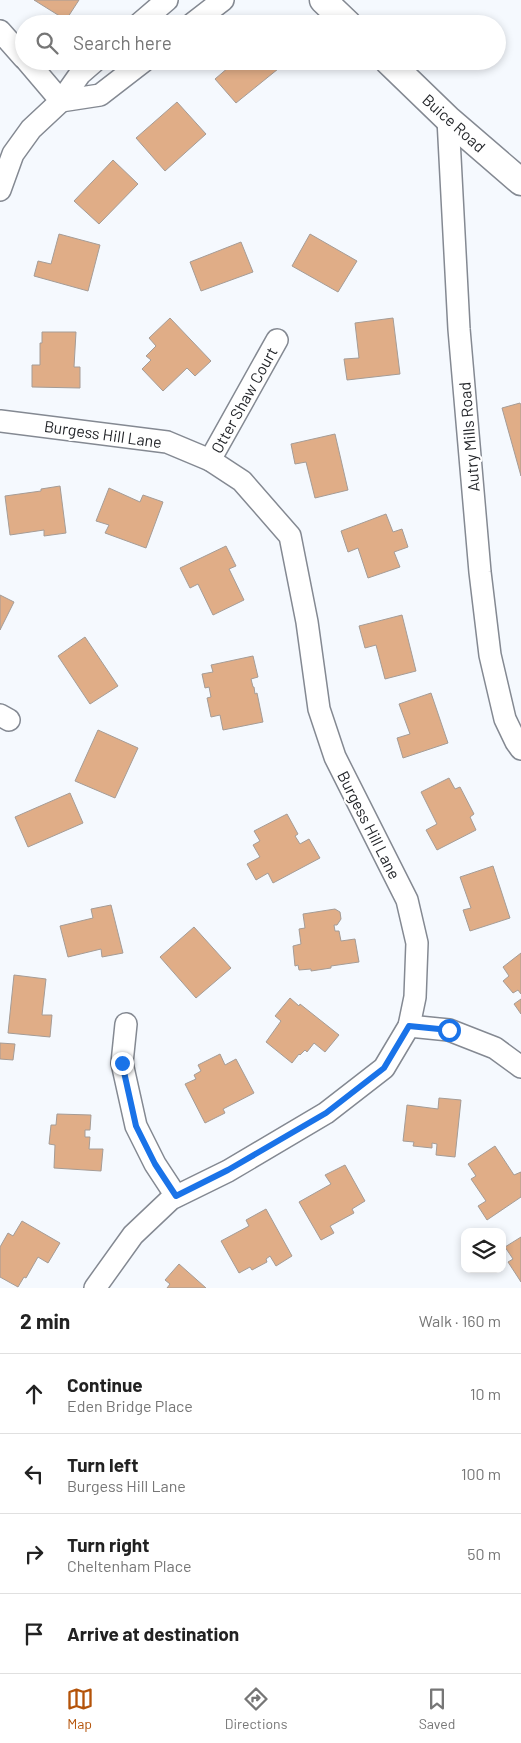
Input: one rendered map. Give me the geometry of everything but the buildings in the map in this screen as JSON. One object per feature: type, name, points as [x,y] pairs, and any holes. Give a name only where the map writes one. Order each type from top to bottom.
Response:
[{"type":"street","points":[[150,15],[167,0]]},
{"type":"street","points":[[204,15],[223,0]]},
{"type":"street","points":[[323,0],[339,15]]},
{"type":"street","points":[[0,30],[15,48]]},
{"type":"street","points":[[34,70],[61,102]]},
{"type":"street","points":[[0,190],[13,154],[31,128],[61,102],[85,70]]},
{"type":"street","points":[[61,102],[100,95],[132,70]]},
{"type":"street","name":"Buice Road","points":[[397,70],[448,119],[521,182]]},
{"type":"street","name":"Autry Mills Road","points":[[448,119],[459,329],[480,572],[490,655],[505,719],[521,749]]},
{"type":"street","name":"Otter Shaw Court","points":[[210,460],[277,340]]},
{"type":"street","name":"Burgess Hill Lane","points":[[0,421],[167,442],[210,460],[242,481],[290,536],[307,622],[319,710],[335,757],[407,900],[417,944],[415,997],[409,1026],[384,1068],[326,1113],[228,1170],[176,1196],[133,1235],[95,1288]]},
{"type":"street","points":[[126,1024],[122,1063],[136,1126],[155,1164],[176,1196]]},
{"type":"street","points":[[409,1026],[449,1030],[495,1048],[521,1067]]},
{"type":"route","points":[[122,1063],[136,1126],[155,1164],[176,1196],[228,1170],[326,1113],[384,1068],[409,1026],[449,1030]]}]
